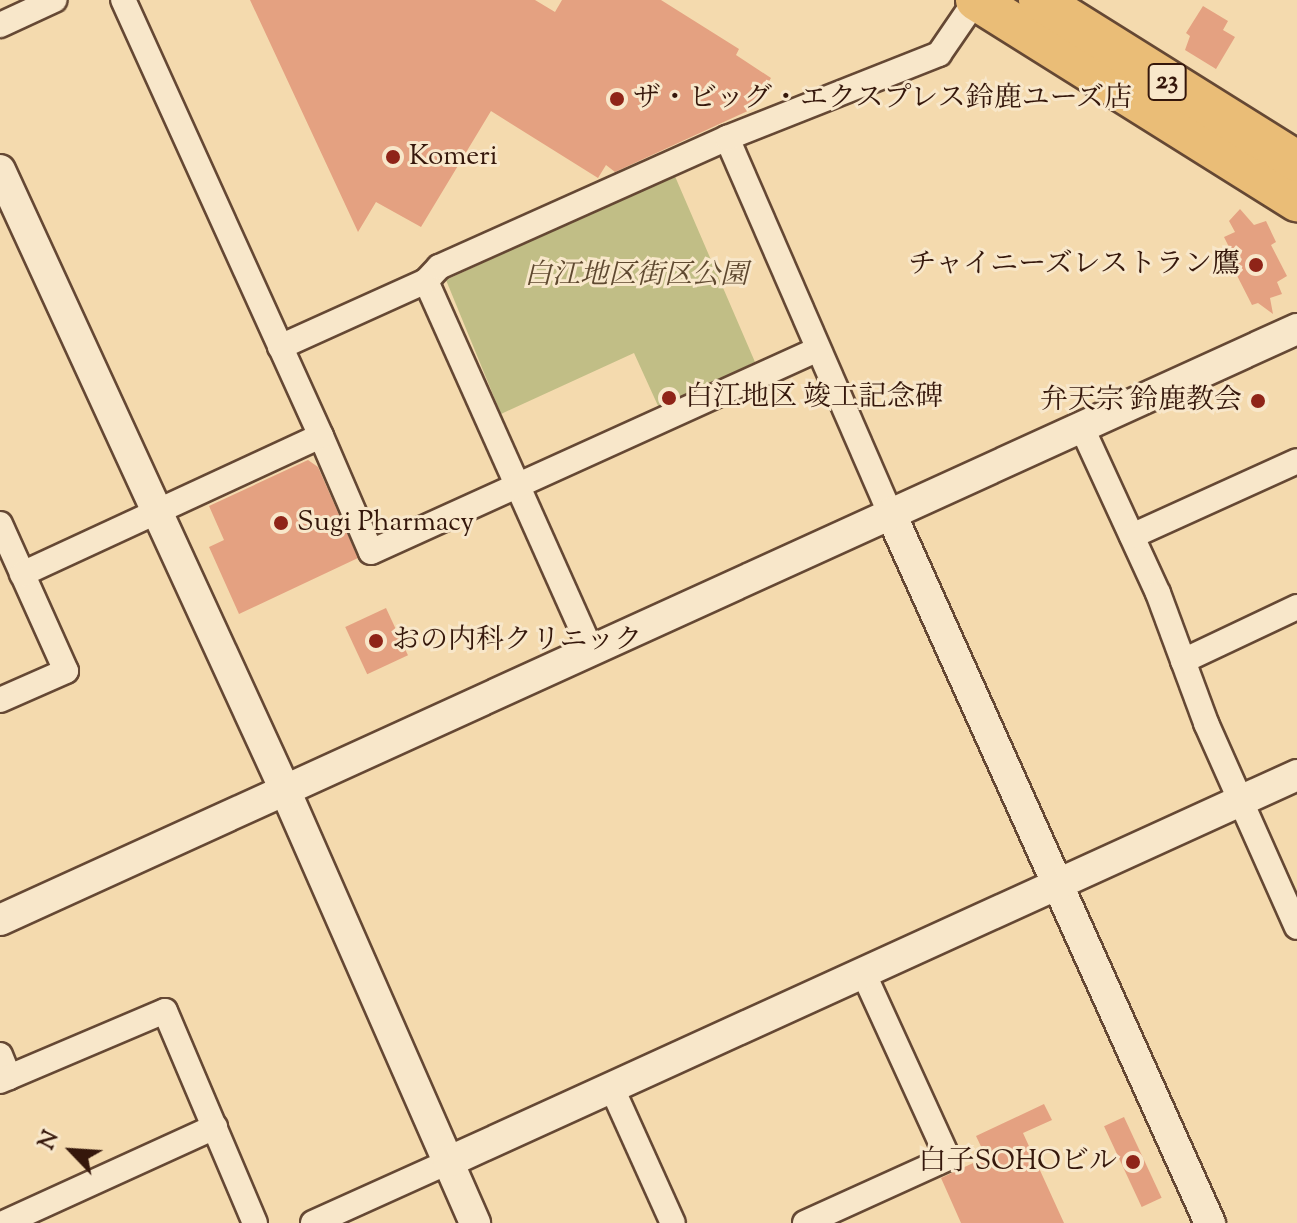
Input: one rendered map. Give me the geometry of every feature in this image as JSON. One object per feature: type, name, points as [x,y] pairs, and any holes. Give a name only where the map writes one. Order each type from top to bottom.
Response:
[{"type":"highway","name":"23","points":[[976,0],[1297,201]]},
{"type":"highway","name":"23","points":[[1039,0],[1297,161]]},
{"type":"street","points":[[0,25],[54,0]]},
{"type":"street","points":[[123,0],[371,552],[515,484],[817,350]]},
{"type":"street","points":[[280,347],[426,281],[439,267],[727,138],[939,54],[976,0]]},
{"type":"street","points":[[727,138],[811,322],[817,350],[1210,1223]]},
{"type":"street","points":[[3,184],[285,790],[475,1223]]},
{"type":"street","points":[[426,281],[591,650]]},
{"type":"street","points":[[0,920],[1297,329]]},
{"type":"street","points":[[1082,428],[1132,536],[1240,801],[1297,927]]},
{"type":"street","points":[[22,574],[321,436]]},
{"type":"street","points":[[1132,536],[1297,461]]},
{"type":"street","points":[[0,524],[66,671],[0,700]]},
{"type":"street","points":[[1183,661],[1297,607]]},
{"type":"street","points":[[313,1223],[1297,775]]},
{"type":"street","points":[[805,1223],[948,1158],[863,972]]},
{"type":"street","points":[[3,1071],[165,1011],[255,1223]]},
{"type":"street","points":[[611,1086],[673,1223]]},
{"type":"street","points":[[4,1223],[215,1127]]},
{"type":"green space","name":"白江地区街区公園","points":[[674,174],[755,362],[659,408],[634,353],[501,414],[446,280]]},
{"type":"building","points":[[250,0],[535,0],[555,12],[562,0],[661,0],[739,49],[736,55],[771,78],[752,109],[615,172],[606,165],[598,178],[491,111],[421,227],[376,202],[358,232]]},
{"type":"building","points":[[1203,6],[1228,21],[1223,30],[1235,37],[1216,69],[1185,50],[1190,36],[1186,33]]},
{"type":"building","name":"チャイニーズレストラン鷹","points":[[1240,209],[1254,225],[1266,221],[1276,242],[1271,245],[1287,276],[1277,282],[1282,294],[1270,298],[1273,314],[1258,303],[1252,305],[1226,254],[1231,251],[1224,237],[1235,232],[1229,221]]},
{"type":"building","name":"Sugi Pharmacy","points":[[308,460],[318,467],[358,558],[239,614],[209,547],[224,540],[209,506]]},
{"type":"building","name":"おの内科クリニック","points":[[386,608],[408,655],[367,674],[345,627]]},
{"type":"building","points":[[1044,1104],[1052,1120],[1023,1133],[1064,1223],[961,1223],[941,1178],[986,1157],[976,1136]]},
{"type":"building","name":"白子SOHOビル","points":[[1124,1117],[1162,1198],[1142,1207],[1104,1126]]},
{"type":"place","name":"ザ・ビッグ・エクスプレス鈴鹿ユーズ店","points":[[617,99]]},
{"type":"place","name":"Komeri","points":[[393,157]]},
{"type":"place","name":"チャイニーズレストラン鷹","points":[[1256,265]]},
{"type":"place","name":"白江地区 竣工記念碑","points":[[669,398]]},
{"type":"place","name":"弁天宗 鈴鹿教会","points":[[1258,401]]},
{"type":"place","name":"Sugi Pharmacy","points":[[281,523]]},
{"type":"place","name":"おの内科クリニック","points":[[376,641]]},
{"type":"place","name":"白子SOHOビル","points":[[1133,1162]]}]
